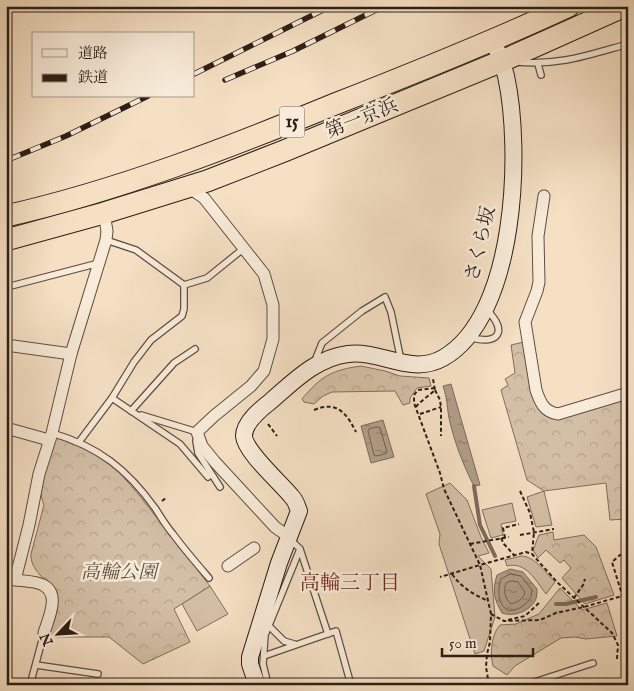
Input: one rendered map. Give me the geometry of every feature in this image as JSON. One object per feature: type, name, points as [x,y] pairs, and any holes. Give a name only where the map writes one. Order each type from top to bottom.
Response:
[{"type":"highway","name":"第一京浜","points":[[6,216],[82,196],[182,164],[493,41],[569,6]]},
{"type":"highway","name":"第一京浜","points":[[6,240],[188,187],[284,151],[502,61],[625,6]]},
{"type":"street","name":"さくら坂","points":[[257,685],[250,664],[250,657],[279,563],[294,543],[299,511],[294,500],[249,449],[244,435],[246,428],[260,410],[298,378],[327,360],[353,354],[375,356],[401,364],[426,365],[442,359],[456,349],[467,336],[484,308],[497,277],[502,260],[512,193],[513,127],[506,77],[502,61],[493,41]]},
{"type":"street","points":[[188,187],[204,198],[264,274],[273,305],[272,339],[264,371],[251,386],[214,416],[197,434],[202,446],[235,484],[275,527],[294,543]]},
{"type":"street","points":[[544,196],[538,236],[539,282],[525,322],[536,390],[540,400],[544,408],[558,414],[628,393]]},
{"type":"street","points":[[44,633],[53,601],[52,594],[44,585],[11,580],[29,525],[39,474],[51,437],[70,354],[106,240],[107,231],[104,213]]},
{"type":"street","points":[[6,345],[70,354]]},
{"type":"street","points":[[6,428],[51,437]]},
{"type":"street","points":[[228,566],[254,548]]},
{"type":"lane","points":[[502,61],[538,64],[559,62],[628,44]]},
{"type":"lane","points":[[538,64],[541,75]]},
{"type":"lane","points":[[106,240],[136,250],[184,285]]},
{"type":"lane","points":[[184,285],[207,278],[243,249]]},
{"type":"lane","points":[[7,287],[99,264]]},
{"type":"lane","points":[[79,442],[112,398],[134,362],[151,340],[182,316],[184,309],[184,285]]},
{"type":"lane","points":[[313,367],[322,342],[362,312],[386,297],[401,364]]},
{"type":"lane","points":[[467,336],[487,341],[497,335],[496,322],[484,308]]},
{"type":"lane","points":[[133,412],[174,363],[194,348]]},
{"type":"lane","points":[[112,398],[180,444],[208,477]]},
{"type":"lane","points":[[133,412],[197,434],[198,453],[220,487]]},
{"type":"lane","points":[[51,437],[79,442],[115,463],[131,479],[209,578]]},
{"type":"lane","points":[[268,685],[263,664],[266,635],[294,543]]},
{"type":"lane","points":[[294,543],[328,634]]},
{"type":"lane","points":[[269,626],[284,641],[294,644]]},
{"type":"lane","points":[[264,656],[336,631],[351,685]]},
{"type":"lane","points":[[30,685],[44,633]]},
{"type":"lane","points":[[525,685],[593,663]]},
{"type":"lane","points":[[36,665],[98,674]]},
{"type":"path","points":[[433,379],[441,407],[441,436]]},
{"type":"path","points":[[435,389],[423,389],[415,392],[414,398],[444,489],[480,565],[490,614],[490,642],[486,667],[489,685]]},
{"type":"path","points":[[416,408],[418,403],[425,400],[435,389]]},
{"type":"path","points":[[314,410],[322,407],[339,410],[348,416],[356,432]]},
{"type":"path","points":[[419,415],[441,407]]},
{"type":"path","points":[[520,491],[530,513],[534,532],[532,554]]},
{"type":"path","points":[[505,538],[503,528],[518,524]]},
{"type":"path","points":[[520,534],[554,529]]},
{"type":"path","points":[[470,544],[509,537]]},
{"type":"path","points":[[501,538],[514,555]]},
{"type":"path","points":[[440,578],[514,555],[526,552],[532,554],[574,598],[612,633],[618,645],[617,660]]},
{"type":"path","points":[[628,554],[620,555],[612,562],[628,614]]},
{"type":"path","points":[[452,574],[470,593],[488,601]]},
{"type":"path","points":[[574,598],[584,585],[585,579]]},
{"type":"path","points":[[490,614],[504,621],[540,620],[556,613],[622,596]]},
{"type":"path","points":[[504,621],[525,616],[540,602]]},
{"type":"green space","points":[[528,341],[536,390],[552,413],[628,393],[628,539],[626,519],[610,520],[606,483],[544,491],[527,480],[501,390],[508,385],[505,379],[515,373],[511,345]]},
{"type":"green space","points":[[361,366],[400,376],[429,378],[431,386],[417,388],[410,398],[410,403],[403,405],[395,391],[332,392],[323,396],[314,404],[304,402],[302,399],[328,375]]},
{"type":"green space","name":"高輪公園","points":[[56,436],[77,443],[113,465],[139,495],[210,586],[174,609],[190,642],[143,664],[109,637],[46,637],[57,592],[36,570],[31,560],[31,554],[44,505],[41,489],[42,480]]},
{"type":"green space","points":[[450,483],[467,500],[489,553],[478,556],[491,569],[495,617],[484,651],[475,654],[439,544],[440,534],[426,494]]},
{"type":"green space","points":[[544,491],[552,525],[536,527],[527,497]]},
{"type":"green space","points":[[512,503],[516,521],[501,524],[503,535],[491,538],[482,510]]},
{"type":"green space","points":[[553,532],[554,540],[584,535],[596,547],[614,595],[585,604],[562,578],[571,568],[564,560],[560,563],[546,550],[538,558],[533,550],[539,535]]},
{"type":"green space","points":[[521,556],[536,562],[555,582],[546,594],[525,569],[514,565],[507,566],[505,560]]},
{"type":"green space","points":[[210,586],[228,614],[197,631],[182,604]]},
{"type":"green space","points":[[560,588],[582,610],[607,603],[617,636],[586,639],[575,637],[561,638],[515,666],[507,675],[493,666],[492,644],[500,625],[516,624],[539,614]]},
{"type":"water","points":[[451,384],[480,485],[474,486],[453,435],[443,386]]},
{"type":"water","points":[[383,420],[394,457],[371,463],[361,426]]},
{"type":"water","points":[[510,569],[523,572],[537,589],[536,598],[532,605],[525,611],[516,614],[502,613],[494,590],[497,575]]},
{"type":"waterway","points":[[474,486],[480,525],[495,556]]},
{"type":"waterway","points":[[556,604],[566,604],[596,597]]},
{"type":"railway","points":[[195,74],[331,6]]},
{"type":"railway","points":[[225,80],[293,51],[384,6]]},
{"type":"railway","points":[[10,159],[66,136],[144,98]]},
{"type":"district","name":"高輪三丁目","points":[[350,583]]}]
